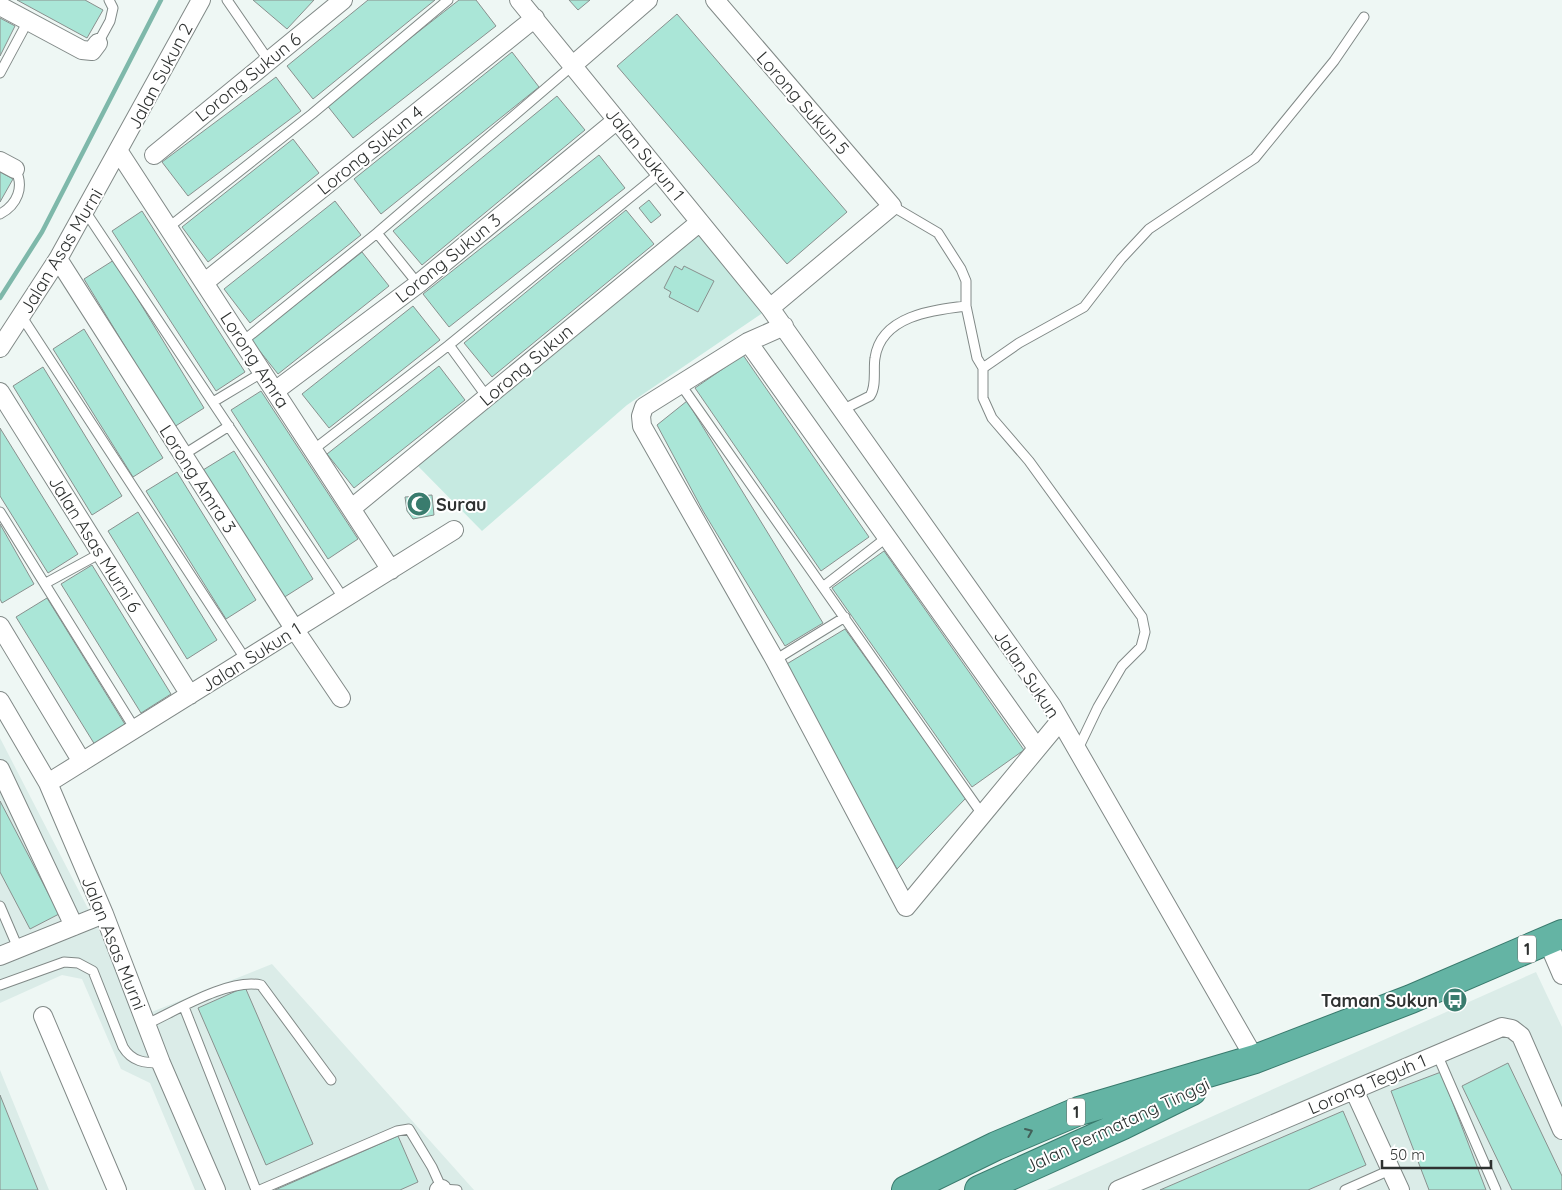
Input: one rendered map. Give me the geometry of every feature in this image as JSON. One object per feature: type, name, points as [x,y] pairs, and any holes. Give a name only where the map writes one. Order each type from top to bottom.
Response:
[{"type":"highway","name":"Jalan Permatang Tinggi","points":[[906,1190],[996,1146],[1078,1111],[1256,1059],[1410,999],[1554,937]]},
{"type":"highway","name":"Jalan Permatang Tinggi","points":[[978,1190],[1123,1125],[1256,1059]]},
{"type":"highway","points":[[960,1190],[962,1182],[968,1174],[987,1160],[996,1146]]},
{"type":"street","name":"Jalan Sukun 2","points":[[119,152],[201,0]]},
{"type":"street","name":"Lorong Sukun 6","points":[[154,155],[343,0]]},
{"type":"street","name":"Jalan Sukun 1","points":[[519,0],[770,308]]},
{"type":"street","points":[[572,65],[648,0]]},
{"type":"street","name":"Lorong Sukun 5","points":[[715,0],[892,206]]},
{"type":"street","points":[[0,6],[82,50],[92,51],[98,43]]},
{"type":"street","name":"Lorong Sukun 4","points":[[205,282],[535,18]]},
{"type":"street","name":"Lorong Sukun 3","points":[[275,391],[418,284],[617,120]]},
{"type":"street","name":"Jalan Asas Murni","points":[[0,348],[22,317],[58,259],[119,152]]},
{"type":"street","name":"Lorong Amra","points":[[119,152],[391,570]]},
{"type":"street","points":[[770,308],[892,206]]},
{"type":"street","name":"Lorong Sukun","points":[[352,508],[700,222]]},
{"type":"street","name":"Lorong Amra 3","points":[[58,259],[295,630],[341,698]]},
{"type":"street","name":"Jalan Sukun","points":[[770,308],[1060,720],[1256,1059]]},
{"type":"street","points":[[784,326],[748,342],[644,407],[641,416],[642,426],[775,660],[906,907],[1060,720]]},
{"type":"street","points":[[748,342],[1037,748]]},
{"type":"street","name":"Jalan Asas Murni 6","points":[[0,392],[190,695]]},
{"type":"street","name":"Jalan Sukun 1","points":[[48,783],[454,530]]},
{"type":"street","points":[[0,626],[82,762]]},
{"type":"street","name":"Jalan Asas Murni","points":[[0,701],[48,783],[104,914],[161,1063],[216,1190]]},
{"type":"street","points":[[0,769],[74,926]]},
{"type":"street","points":[[0,956],[104,914]]},
{"type":"street","points":[[1554,937],[1562,975]]},
{"type":"street","points":[[43,1016],[117,1190]]},
{"type":"street","name":"Lorong Teguh 1","points":[[1118,1190],[1502,1026],[1512,1029],[1521,1036],[1562,1130]]},
{"type":"street","points":[[1354,1090],[1400,1190]]},
{"type":"lane","points":[[98,43],[110,21],[113,8],[109,0]]},
{"type":"lane","points":[[227,0],[269,61]]},
{"type":"lane","points":[[169,227],[312,114],[448,0]]},
{"type":"lane","points":[[983,368],[1019,343],[1084,307],[1121,259],[1149,229],[1255,158],[1328,69],[1364,17]]},
{"type":"lane","points":[[0,72],[28,20]]},
{"type":"lane","points":[[243,341],[377,233],[572,65]]},
{"type":"lane","points":[[0,214],[11,208],[19,193],[20,178],[7,165]]},
{"type":"lane","points":[[314,450],[449,344],[660,173]]},
{"type":"lane","points":[[892,206],[938,233],[962,269],[966,281],[966,306],[976,358],[983,368],[983,398],[992,418],[1029,461],[1142,616],[1145,632],[1141,647],[1122,666],[1098,707],[1077,751]]},
{"type":"lane","points":[[85,210],[344,599]]},
{"type":"lane","points":[[377,233],[418,284]]},
{"type":"lane","points":[[842,410],[870,396],[873,392],[876,353],[888,331],[908,318],[966,306]]},
{"type":"lane","points":[[22,317],[246,660]]},
{"type":"lane","points":[[449,344],[487,397]]},
{"type":"lane","points":[[213,402],[263,372]]},
{"type":"lane","points":[[681,385],[824,586],[982,814]]},
{"type":"lane","points":[[183,456],[229,426]]},
{"type":"lane","points":[[0,512],[136,729]]},
{"type":"lane","points":[[824,586],[886,538]]},
{"type":"lane","points":[[46,583],[101,553]]},
{"type":"lane","points":[[775,660],[845,616]]},
{"type":"lane","points":[[0,906],[18,948]]},
{"type":"lane","points":[[0,985],[64,962],[78,963],[93,971],[123,1047],[129,1057],[145,1063],[161,1063]]},
{"type":"lane","points":[[147,1024],[227,988],[250,982],[261,985],[332,1080]]},
{"type":"lane","points":[[184,1007],[258,1190],[397,1131],[409,1129],[446,1190]]},
{"type":"lane","points":[[1437,1054],[1496,1190]]},
{"type":"lane","points":[[1344,1190],[1390,1170]]},
{"type":"shaded area","points":[[0,738],[97,926],[139,1017],[272,964],[474,1190],[195,1190],[150,1083],[121,1069],[82,979],[62,975],[0,1003]]},
{"type":"shaded area","points":[[1536,972],[1562,1027],[1562,1190],[1047,1190]]},
{"type":"shaded area","points":[[0,1070],[49,1190],[0,1190]]},
{"type":"green space","points":[[700,222],[770,308],[627,405],[482,531],[412,460]]},
{"type":"building","points":[[17,0],[85,0],[103,10],[87,38]]},
{"type":"building","points":[[253,0],[314,0],[287,29]]},
{"type":"building","points":[[368,0],[435,0],[313,99],[287,66]]},
{"type":"building","points":[[459,0],[476,0],[496,26],[353,138],[326,104]]},
{"type":"building","points":[[569,0],[590,0],[578,10]]},
{"type":"building","points":[[677,14],[847,212],[787,264],[617,66]]},
{"type":"building","points":[[0,18],[15,26],[0,56]]},
{"type":"building","points":[[512,52],[539,87],[381,214],[354,179]]},
{"type":"building","points":[[276,77],[301,111],[188,196],[162,162]]},
{"type":"building","points":[[557,96],[585,130],[422,265],[393,231]]},
{"type":"building","points":[[293,139],[319,173],[208,262],[182,227]]},
{"type":"building","points":[[599,155],[625,188],[449,327],[423,294]]},
{"type":"building","points":[[0,172],[13,179],[0,202]]},
{"type":"building","points":[[649,200],[661,215],[651,223],[639,208]]},
{"type":"building","points":[[335,201],[361,235],[250,323],[224,289]]},
{"type":"building","points":[[626,210],[654,244],[492,377],[464,343]]},
{"type":"building","points":[[142,211],[245,372],[216,391],[112,231]]},
{"type":"building","points":[[362,252],[389,286],[278,374],[251,340]]},
{"type":"building","points":[[114,260],[204,408],[174,427],[84,279]]},
{"type":"building","points":[[675,266],[682,270],[684,266],[714,281],[698,312],[669,297],[671,292],[664,288]]},
{"type":"building","points":[[413,306],[440,340],[329,428],[302,394]]},
{"type":"building","points":[[84,329],[163,458],[133,477],[53,349]]},
{"type":"building","points":[[743,355],[869,537],[821,571],[695,388]]},
{"type":"building","points":[[439,366],[465,400],[354,488],[327,454]]},
{"type":"building","points":[[43,367],[122,496],[92,515],[13,386]]},
{"type":"building","points":[[261,391],[358,539],[328,559],[231,410]]},
{"type":"building","points":[[687,401],[823,623],[785,646],[703,511],[657,425]]},
{"type":"building","points":[[0,428],[78,554],[48,573],[0,496]]},
{"type":"building","points":[[234,451],[313,579],[283,598],[203,470]]},
{"type":"building","points":[[177,472],[256,600],[226,619],[146,491]]},
{"type":"building","name":"Surau","points":[[432,495],[434,515],[413,519],[407,511],[405,497]]},
{"type":"building","points":[[138,512],[217,640],[187,659],[108,531]]},
{"type":"building","points":[[0,524],[34,584],[2,603],[0,599]]},
{"type":"building","points":[[884,551],[1024,750],[972,787],[832,588]]},
{"type":"building","points":[[92,565],[171,694],[141,713],[61,584]]},
{"type":"building","points":[[47,598],[126,726],[95,745],[16,617]]},
{"type":"building","points":[[845,629],[966,798],[897,869],[785,665]]},
{"type":"building","points":[[0,801],[59,914],[30,929],[0,872]]},
{"type":"building","points":[[245,987],[313,1144],[266,1165],[198,1008]]},
{"type":"building","points":[[1508,1063],[1562,1176],[1562,1190],[1512,1190],[1462,1086]]},
{"type":"building","points":[[1441,1072],[1486,1190],[1429,1190],[1391,1091]]},
{"type":"building","points":[[0,1095],[38,1190],[0,1190]]},
{"type":"building","points":[[1343,1111],[1366,1165],[1308,1190],[1160,1190]]},
{"type":"building","points":[[398,1136],[418,1182],[400,1190],[275,1190]]},
{"type":"waterway","points":[[0,298],[42,232],[161,0]]},
{"type":"place","name":"Surau","points":[[419,504]]},
{"type":"place","name":"Taman Sukun","points":[[1455,1000]]}]
